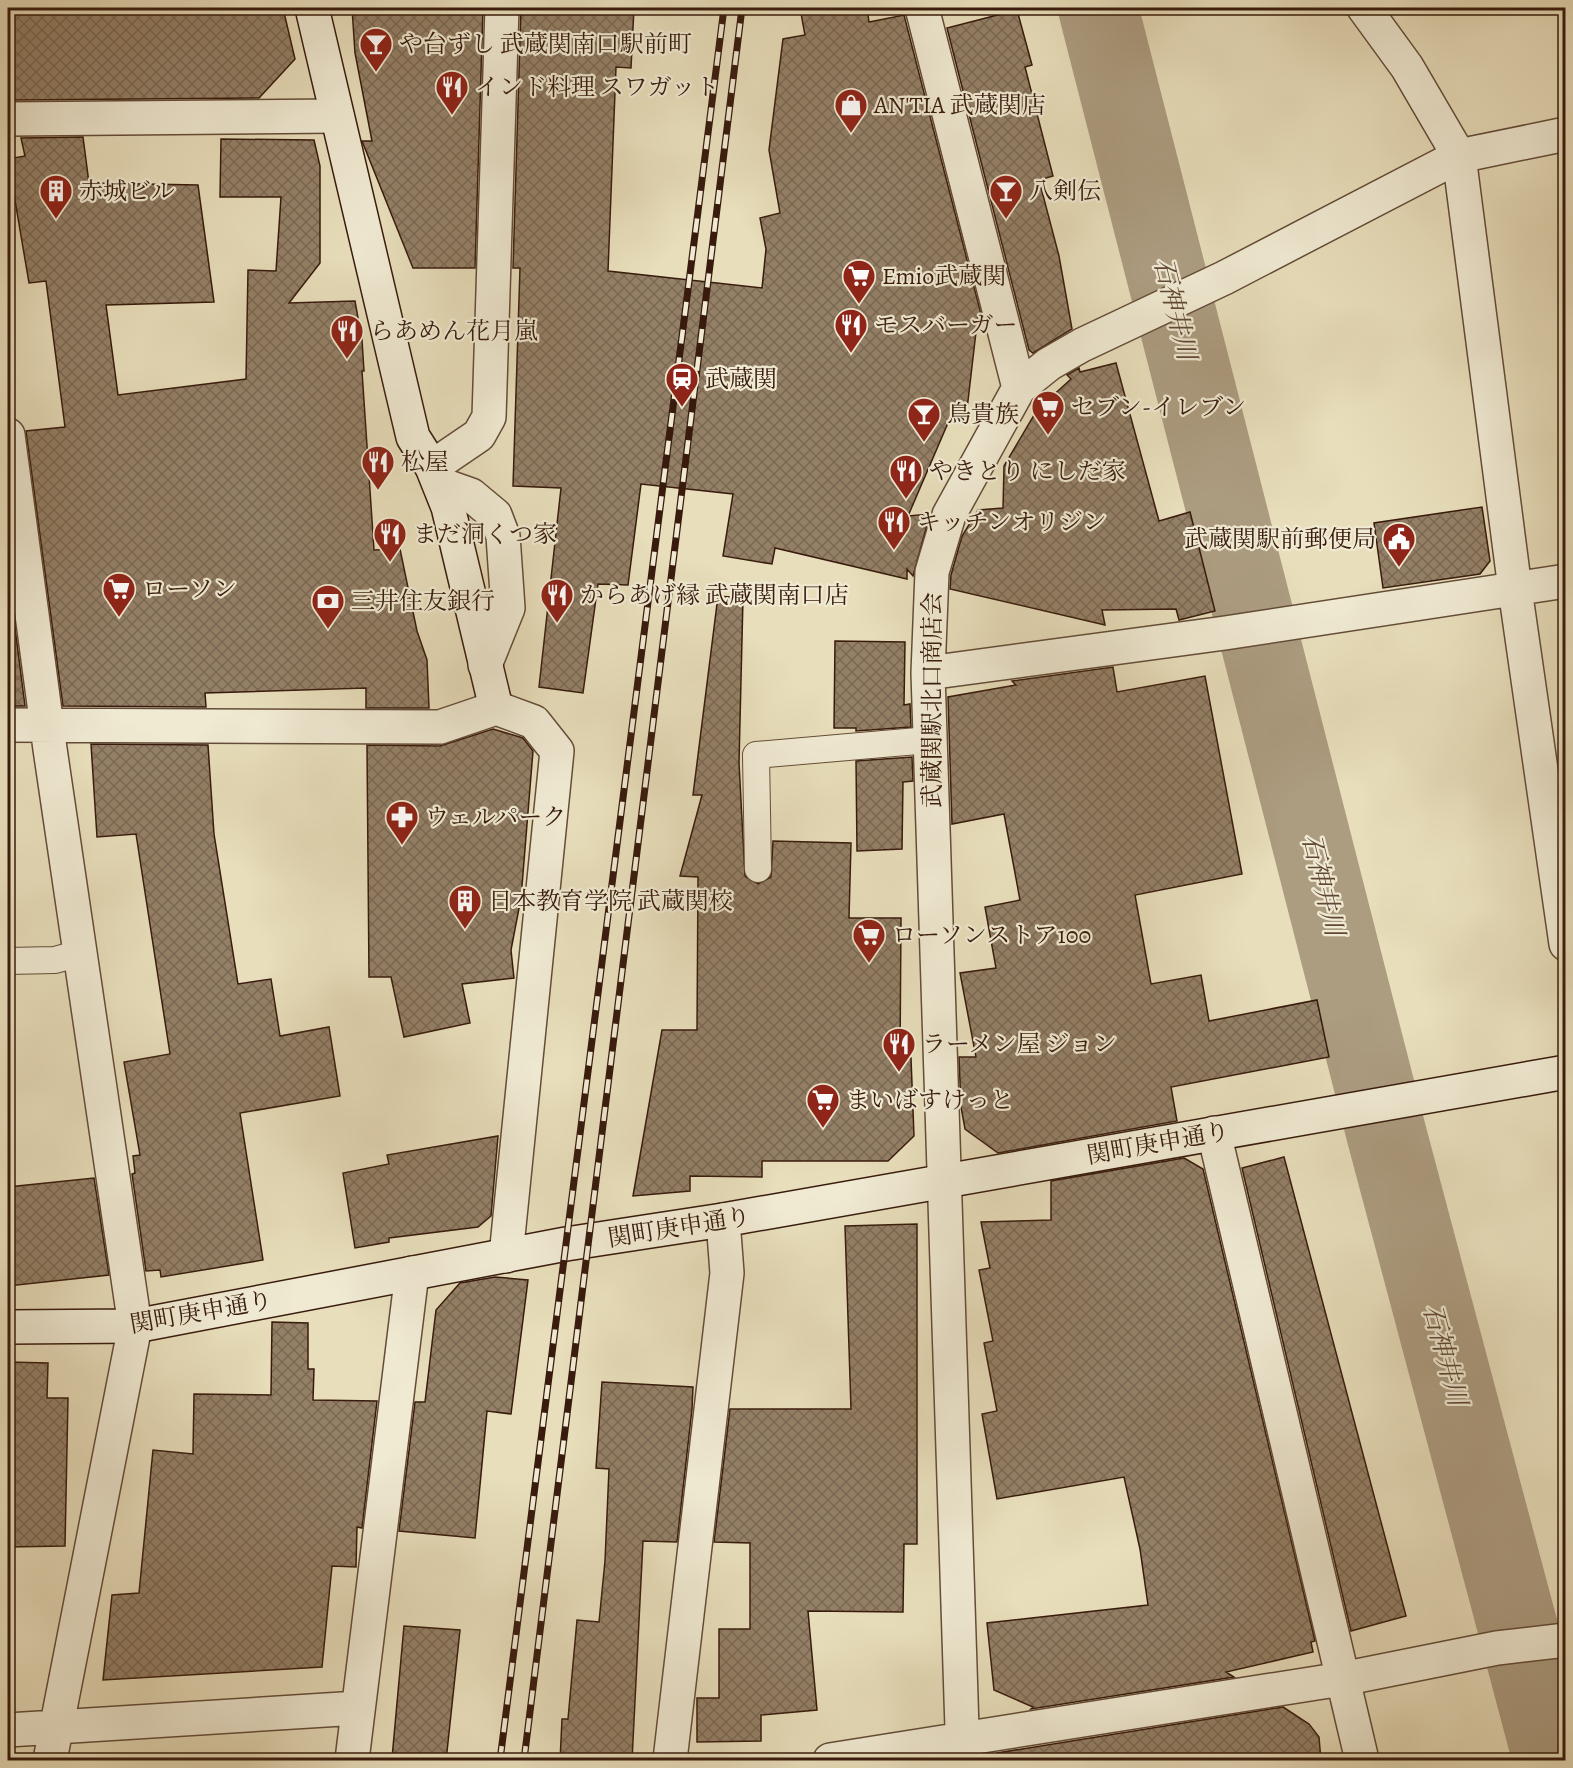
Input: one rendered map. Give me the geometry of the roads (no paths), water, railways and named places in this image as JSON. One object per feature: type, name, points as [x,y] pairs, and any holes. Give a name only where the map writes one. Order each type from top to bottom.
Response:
[{"type":"street","points":[[312,8],[413,437],[436,476],[455,532],[496,708]]},
{"type":"street","points":[[436,476],[479,435],[489,417],[502,8]]},
{"type":"street","points":[[922,8],[1019,388]]},
{"type":"street","points":[[1364,8],[1407,67],[1459,156],[1515,589],[1566,944]]},
{"type":"street","points":[[8,118],[337,116]]},
{"type":"street","name":"武蔵関駅北口商店会","points":[[962,1751],[928,673],[932,572],[949,515],[1019,388],[1048,364],[1224,278],[1459,156],[1566,134]]},
{"type":"street","points":[[8,435],[47,725],[135,1326],[50,1761]]},
{"type":"street","points":[[436,476],[471,495],[495,515],[503,536],[508,608],[485,665]]},
{"type":"street","points":[[928,673],[1225,633],[1566,581]]},
{"type":"street","points":[[8,725],[440,727],[496,708],[534,722],[557,751],[506,1256]]},
{"type":"street","name":"関町庚申通り","points":[[8,1327],[135,1326],[506,1256],[943,1182],[1566,1072]]},
{"type":"street","points":[[1214,1133],[1362,1761]]},
{"type":"street","points":[[670,1761],[727,1273],[723,1220]]},
{"type":"street","points":[[352,1761],[411,1273]]},
{"type":"street","points":[[830,1761],[962,1751],[1497,1648],[1562,1640]]},
{"type":"street","points":[[8,1730],[358,1708]]},
{"type":"lane","points":[[758,869],[756,755],[930,740]]},
{"type":"lane","points":[[8,961],[55,960],[80,953]]},
{"type":"waterway","name":"石神井川","points":[[1098,8],[1387,1136],[1553,1760]]},
{"type":"railway","points":[[500,1760],[724,8]]},
{"type":"railway","points":[[524,1760],[742,8]]},
{"type":"place","name":"や台ずし 武蔵関南口駅前町","points":[[376,73]]},
{"type":"place","name":"インド料理 スワガット","points":[[452,116]]},
{"type":"place","name":"AN'TIA 武蔵関店","points":[[851,134]]},
{"type":"place","name":"赤城ビル","points":[[56,220]]},
{"type":"place","name":"八剣伝","points":[[1006,220]]},
{"type":"place","name":"Emio武蔵関","points":[[859,305]]},
{"type":"place","name":"モスバーガー","points":[[851,354]]},
{"type":"place","name":"らあめん花月嵐","points":[[347,360]]},
{"type":"place","name":"武蔵関","points":[[682,408]]},
{"type":"place","name":"セブン-イレブン","points":[[1048,436]]},
{"type":"place","name":"鳥貴族","points":[[924,443]]},
{"type":"place","name":"松屋","points":[[378,491]]},
{"type":"place","name":"やきとり にしだ家","points":[[906,500]]},
{"type":"place","name":"キッチンオリジン","points":[[894,551]]},
{"type":"place","name":"まだ洞くつ家","points":[[390,563]]},
{"type":"place","name":"武蔵関駅前郵便局","points":[[1399,568]]},
{"type":"place","name":"ローソン","points":[[119,618]]},
{"type":"place","name":"からあげ縁 武蔵関南口店","points":[[557,624]]},
{"type":"place","name":"三井住友銀行","points":[[328,630]]},
{"type":"place","name":"ウェルパーク","points":[[402,846]]},
{"type":"place","name":"日本教育学院 武蔵関校","points":[[465,930]]},
{"type":"place","name":"ローソンストア100","points":[[869,964]]},
{"type":"place","name":"ラーメン屋 ジョン","points":[[899,1073]]},
{"type":"place","name":"まいばすけっと","points":[[823,1129]]}]
